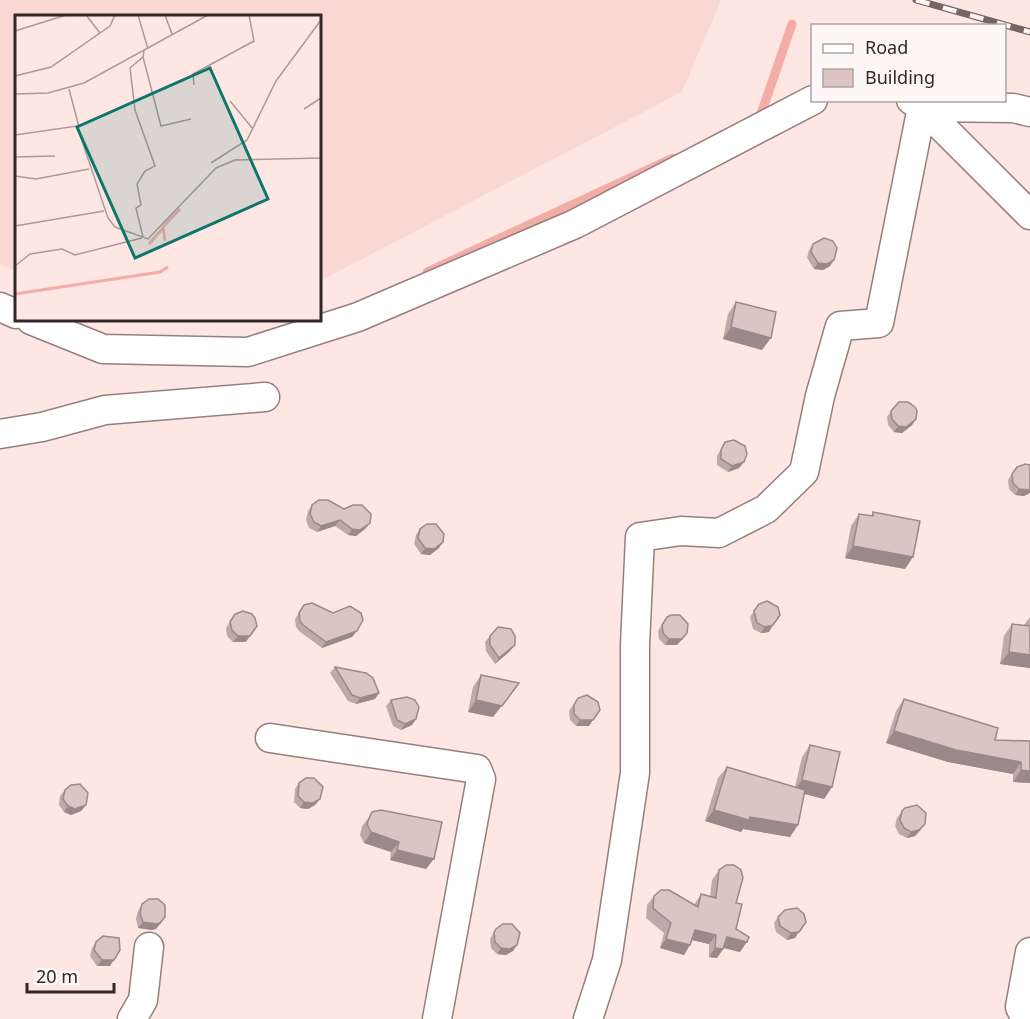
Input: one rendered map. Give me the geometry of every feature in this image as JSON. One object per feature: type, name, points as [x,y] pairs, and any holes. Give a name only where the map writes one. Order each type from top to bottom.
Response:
[{"type":"street","points":[[33,321],[103,349],[248,352],[358,317],[574,224],[811,101]]},
{"type":"street","points":[[917,104],[1013,108],[1030,112]]},
{"type":"street","points":[[917,104],[1030,215]]},
{"type":"street","points":[[588,1019],[607,960],[635,773],[635,636],[640,537],[681,531],[719,533],[766,509],[804,472],[820,396],[840,326],[879,323],[917,104]]},
{"type":"street","points":[[0,307],[15,314]]},
{"type":"street","points":[[0,434],[42,427],[105,410],[265,397]]},
{"type":"street","points":[[270,738],[477,769],[481,779],[437,1019]]},
{"type":"street","points":[[132,1019],[143,1000],[150,947]]},
{"type":"street","points":[[1019,1015],[1030,952]]},
{"type":"shaded area","points":[[0,0],[721,0],[682,92],[321,280],[321,15],[15,15],[15,271],[0,264]]},
{"type":"building","points":[[824,238],[833,241],[837,248],[834,260],[827,264],[818,263],[811,252],[813,244]]},
{"type":"building","points":[[736,302],[776,312],[771,338],[731,327]]},
{"type":"building","points":[[899,402],[908,402],[917,411],[916,419],[906,427],[898,426],[892,419],[891,411]]},
{"type":"building","points":[[734,440],[745,446],[747,454],[744,462],[732,466],[721,459],[721,450],[725,442]]},
{"type":"building","points":[[1030,465],[1030,489],[1028,490],[1019,489],[1013,483],[1012,474],[1017,467]]},
{"type":"building","points":[[319,500],[328,500],[344,509],[353,505],[362,505],[371,514],[370,523],[360,530],[352,529],[340,520],[321,526],[314,522],[310,514],[312,505]]},
{"type":"building","points":[[873,512],[920,521],[913,557],[853,546],[859,514],[873,516]]},
{"type":"building","points":[[427,524],[436,524],[444,534],[443,542],[434,549],[425,548],[418,538],[420,529]]},
{"type":"building","points":[[767,601],[778,607],[780,615],[773,625],[765,627],[757,623],[754,611],[759,604]]},
{"type":"building","points":[[312,603],[333,613],[350,606],[361,613],[363,620],[357,631],[326,642],[300,621],[299,613],[304,605]]},
{"type":"building","points":[[243,611],[252,614],[255,618],[257,626],[250,636],[238,636],[232,630],[230,622],[235,614]]},
{"type":"building","points":[[671,615],[680,615],[688,624],[687,633],[682,639],[669,639],[663,633],[662,625]]},
{"type":"building","points":[[1012,624],[1030,626],[1030,655],[1009,652]]},
{"type":"building","points":[[498,627],[511,629],[515,636],[515,645],[499,658],[490,645],[490,636]]},
{"type":"building","points":[[335,667],[366,673],[373,678],[379,693],[360,698],[352,695]]},
{"type":"building","points":[[481,675],[519,683],[502,706],[476,700]]},
{"type":"building","points":[[587,695],[598,702],[600,710],[593,720],[580,720],[574,714],[574,705],[578,698]]},
{"type":"building","points":[[407,697],[415,700],[419,707],[416,719],[405,724],[397,720],[391,700]]},
{"type":"building","points":[[904,699],[998,728],[995,740],[1030,741],[1030,771],[1021,770],[1021,762],[956,750],[894,731]]},
{"type":"building","points":[[810,745],[840,752],[832,787],[802,780]]},
{"type":"building","points":[[727,767],[805,790],[798,825],[750,817],[749,820],[714,810]]},
{"type":"building","points":[[306,778],[314,778],[323,787],[320,799],[313,803],[304,802],[298,796],[299,783]]},
{"type":"building","points":[[80,784],[88,793],[86,805],[75,809],[68,806],[63,799],[65,790],[71,785]]},
{"type":"building","points":[[917,805],[926,813],[925,824],[919,830],[911,832],[904,828],[900,820],[902,811]]},
{"type":"building","points":[[381,810],[442,822],[434,859],[397,850],[399,842],[371,832],[367,824],[370,816],[372,812]]},
{"type":"building","points":[[726,865],[734,865],[741,870],[743,878],[736,903],[742,904],[736,929],[749,937],[747,942],[727,937],[723,949],[715,948],[716,935],[695,930],[690,945],[666,939],[671,923],[653,908],[654,896],[661,890],[669,890],[698,907],[701,894],[716,898],[719,870]]},
{"type":"building","points":[[149,899],[158,899],[165,905],[165,917],[160,923],[143,922],[140,913],[142,904]]},
{"type":"building","points":[[797,908],[804,914],[806,922],[799,932],[791,933],[780,926],[778,917],[785,910]]},
{"type":"building","points":[[503,924],[512,924],[520,933],[517,945],[510,949],[501,948],[495,942],[494,933]]},
{"type":"building","points":[[103,936],[119,938],[120,950],[114,960],[102,960],[94,950],[96,942]]},
{"type":"waterway","points":[[756,119],[760,117],[792,24]]},
{"type":"waterway","points":[[427,272],[673,158]]},
{"type":"railway","points":[[916,0],[1002,24]]},
{"type":"railway","points":[[1006,25],[1030,32]]}]
